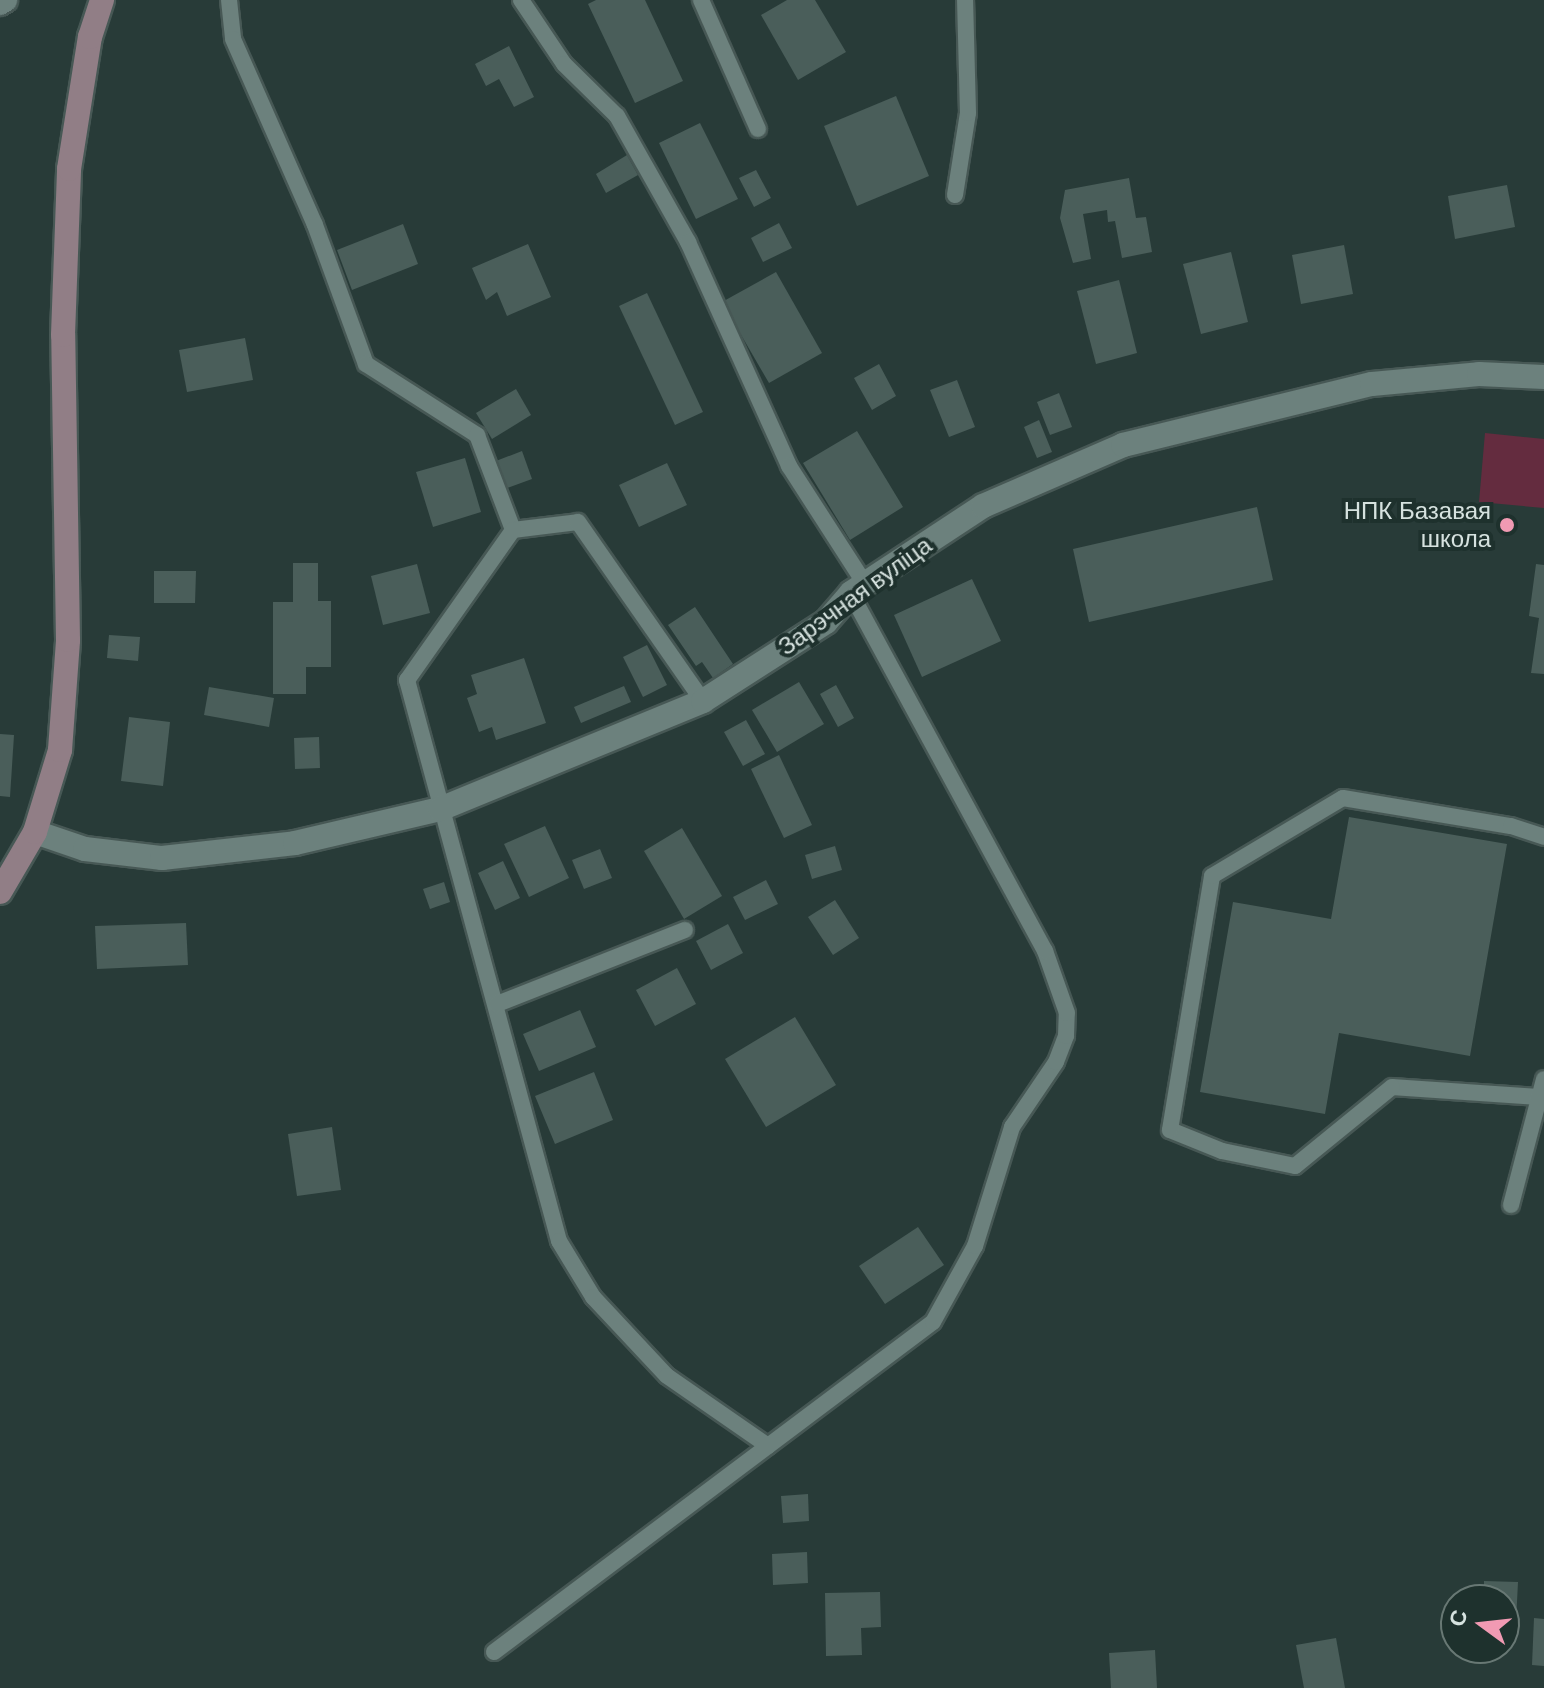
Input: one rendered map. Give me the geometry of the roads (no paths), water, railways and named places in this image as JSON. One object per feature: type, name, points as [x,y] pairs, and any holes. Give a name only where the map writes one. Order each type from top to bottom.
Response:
[{"type":"main road","points":[[2,885],[35,832],[60,750],[66,693],[63,335],[69,169],[90,37],[102,0]]},
{"type":"street","name":"Зарэчная вуліца","points":[[35,832],[85,849],[162,858],[295,843],[440,809],[703,701],[826,622],[858,588],[983,506],[1123,445],[1372,384],[1479,374],[1544,377]]},
{"type":"lane","points":[[229,0],[233,39],[315,225],[366,364],[477,435],[513,530]]},
{"type":"lane","points":[[494,1652],[933,1322],[975,1246],[1012,1127],[1056,1062],[1066,1036],[1067,1013],[1045,951],[858,588],[789,466],[688,242],[617,116],[564,64],[521,0]]},
{"type":"lane","points":[[701,0],[758,129]]},
{"type":"lane","points":[[955,195],[968,113],[965,0]]},
{"type":"lane","points":[[703,701],[578,522],[513,530],[407,680],[559,1241],[593,1297],[667,1376],[768,1446]]},
{"type":"lane","points":[[1538,1097],[1392,1087],[1295,1166],[1222,1151],[1170,1130],[1212,876],[1343,798],[1511,826],[1544,837]]},
{"type":"lane","points":[[497,1004],[685,930]]},
{"type":"lane","points":[[1511,1205],[1544,1079]]},
{"type":"place","name":"НПК Базавая школа","points":[[1507,525]]}]
